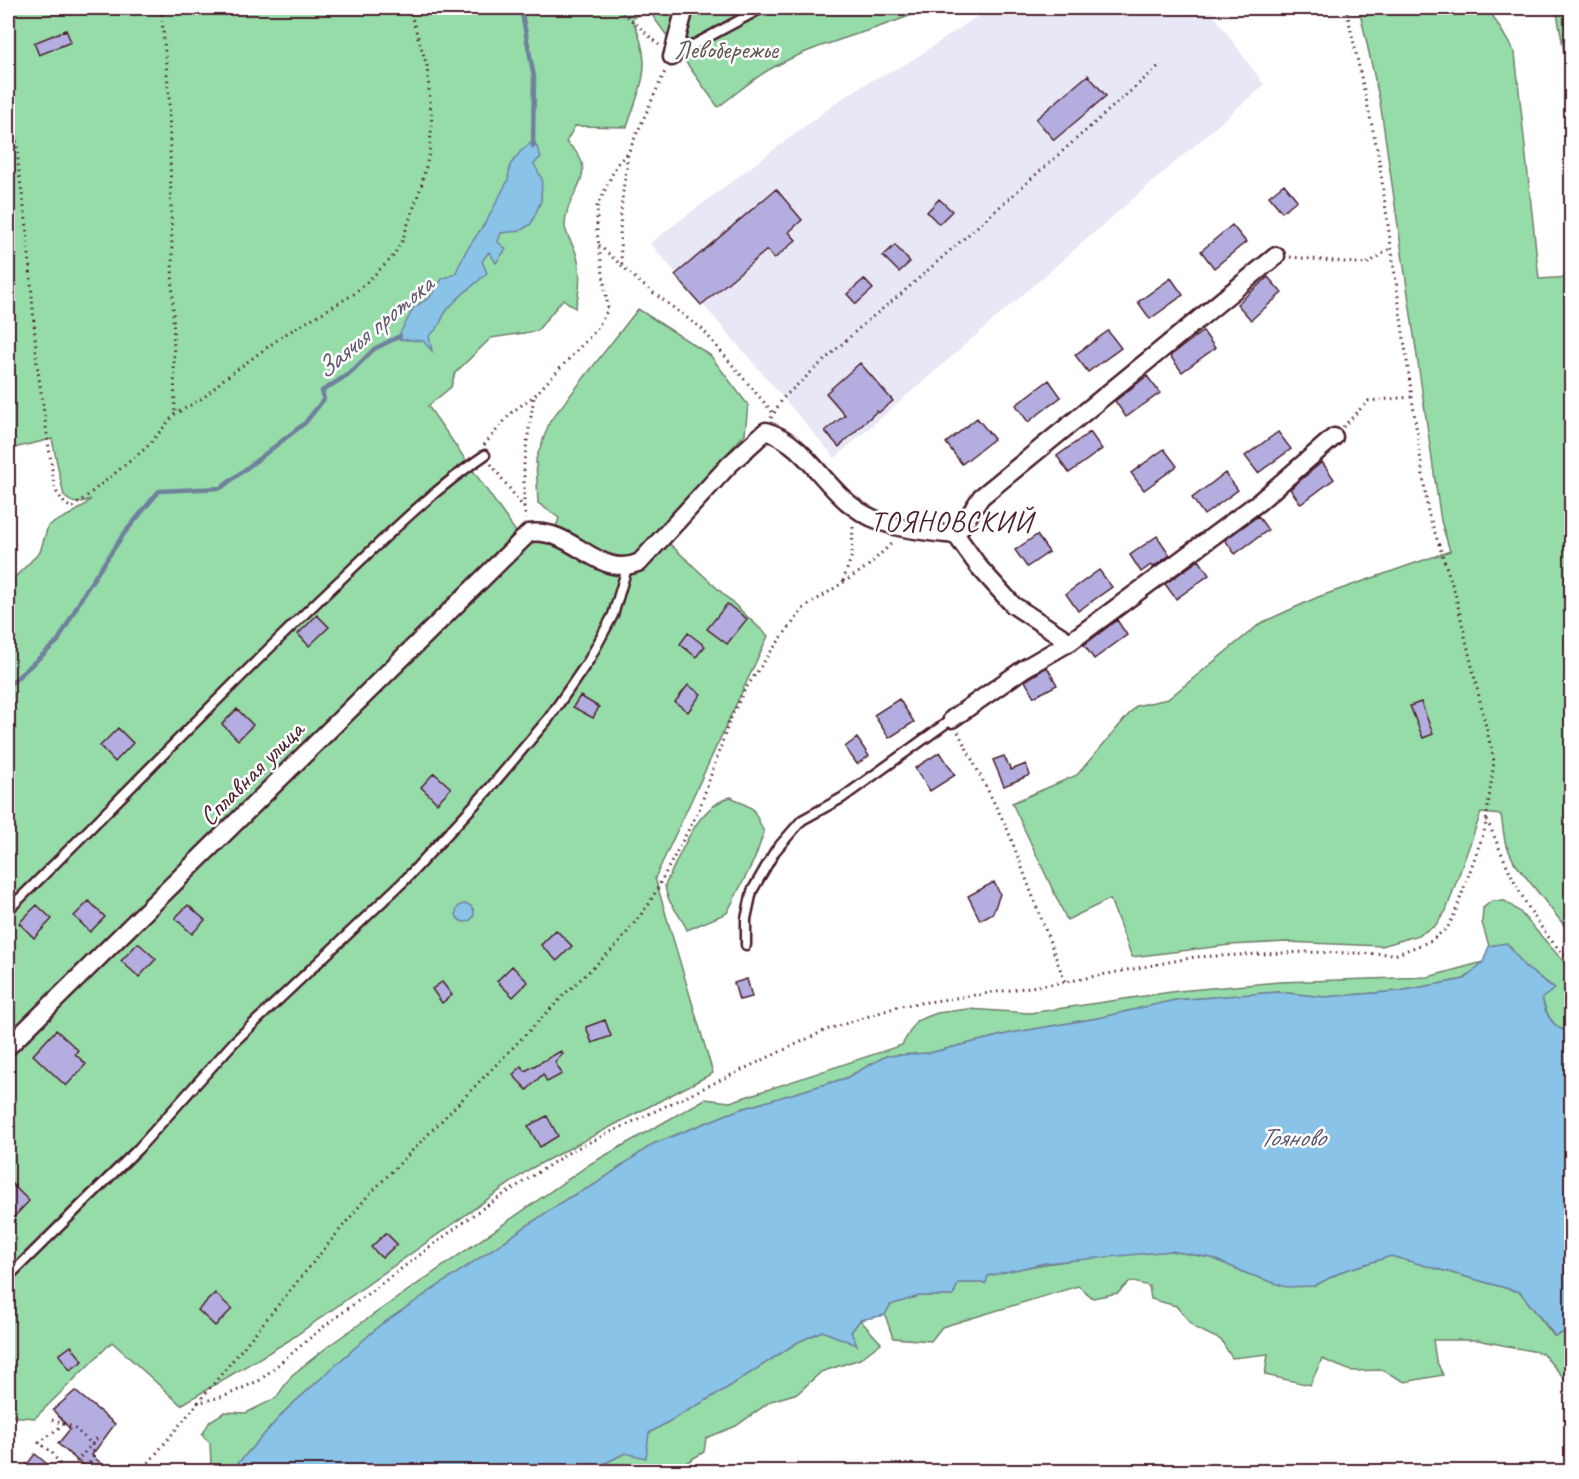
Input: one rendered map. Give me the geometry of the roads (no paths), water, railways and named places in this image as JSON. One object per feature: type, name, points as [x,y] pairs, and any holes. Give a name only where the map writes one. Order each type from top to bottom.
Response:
[{"type":"street","points":[[672,57],[685,8]]},
{"type":"street","points":[[956,535],[981,497],[1276,256]]},
{"type":"street","points":[[627,568],[640,562],[729,465],[766,431],[781,436],[799,451],[851,505],[881,523],[906,529],[956,535],[979,567],[1013,604],[1070,642]]},
{"type":"street","points":[[952,719],[1025,668],[1070,642],[1258,502],[1334,437]]},
{"type":"street","name":"Сплавная улица","points":[[8,1047],[251,810],[482,577],[529,533],[544,531],[561,537],[604,564],[627,568]]},
{"type":"lane","points":[[672,57],[762,8]]},
{"type":"lane","points":[[8,910],[258,657],[389,535],[484,455]]},
{"type":"lane","points":[[8,1277],[138,1149],[234,1042],[404,881],[489,789],[549,718],[589,660],[613,615],[627,568]]},
{"type":"lane","points":[[746,945],[746,919],[752,891],[775,851],[802,820],[842,798],[952,719]]},
{"type":"water","points":[[534,140],[541,157],[534,164],[542,179],[541,201],[531,224],[520,231],[501,233],[498,242],[506,249],[496,263],[489,252],[482,261],[487,273],[457,299],[445,313],[437,328],[429,336],[432,351],[423,341],[397,339],[414,307],[429,298],[442,279],[455,274],[508,180],[510,165]]},
{"type":"water","points":[[465,904],[471,907],[474,913],[471,919],[465,922],[459,919],[456,913],[459,907]]},
{"type":"water","name":"Тояново","points":[[1507,943],[1525,967],[1555,989],[1542,998],[1546,1011],[1555,1025],[1571,1034],[1571,1334],[1567,1331],[1555,1336],[1520,1292],[1391,1256],[1343,1271],[1314,1286],[1286,1287],[1212,1258],[1171,1251],[1045,1263],[988,1276],[986,1283],[958,1283],[953,1296],[919,1296],[890,1305],[885,1315],[860,1320],[851,1332],[857,1345],[822,1331],[798,1342],[727,1388],[649,1433],[646,1458],[625,1453],[588,1472],[231,1471],[286,1410],[379,1326],[568,1198],[594,1185],[653,1144],[738,1110],[846,1078],[886,1056],[929,1053],[1011,1033],[1098,1018],[1175,1000],[1278,992],[1324,997],[1400,991],[1465,979],[1483,962],[1489,946]]},
{"type":"waterway","name":"Заячья протока","points":[[521,8],[534,77],[533,146]]},
{"type":"waterway","name":"Заячья протока","points":[[8,686],[58,641],[86,590],[123,535],[159,491],[221,488],[305,423],[324,399],[322,391],[349,374],[374,349],[400,336]]},
{"type":"district","name":"ТОЯНОВСКИЙ","points":[[952,521]]},
{"type":"park label","name":"Левобережье","points":[[726,49]]}]
